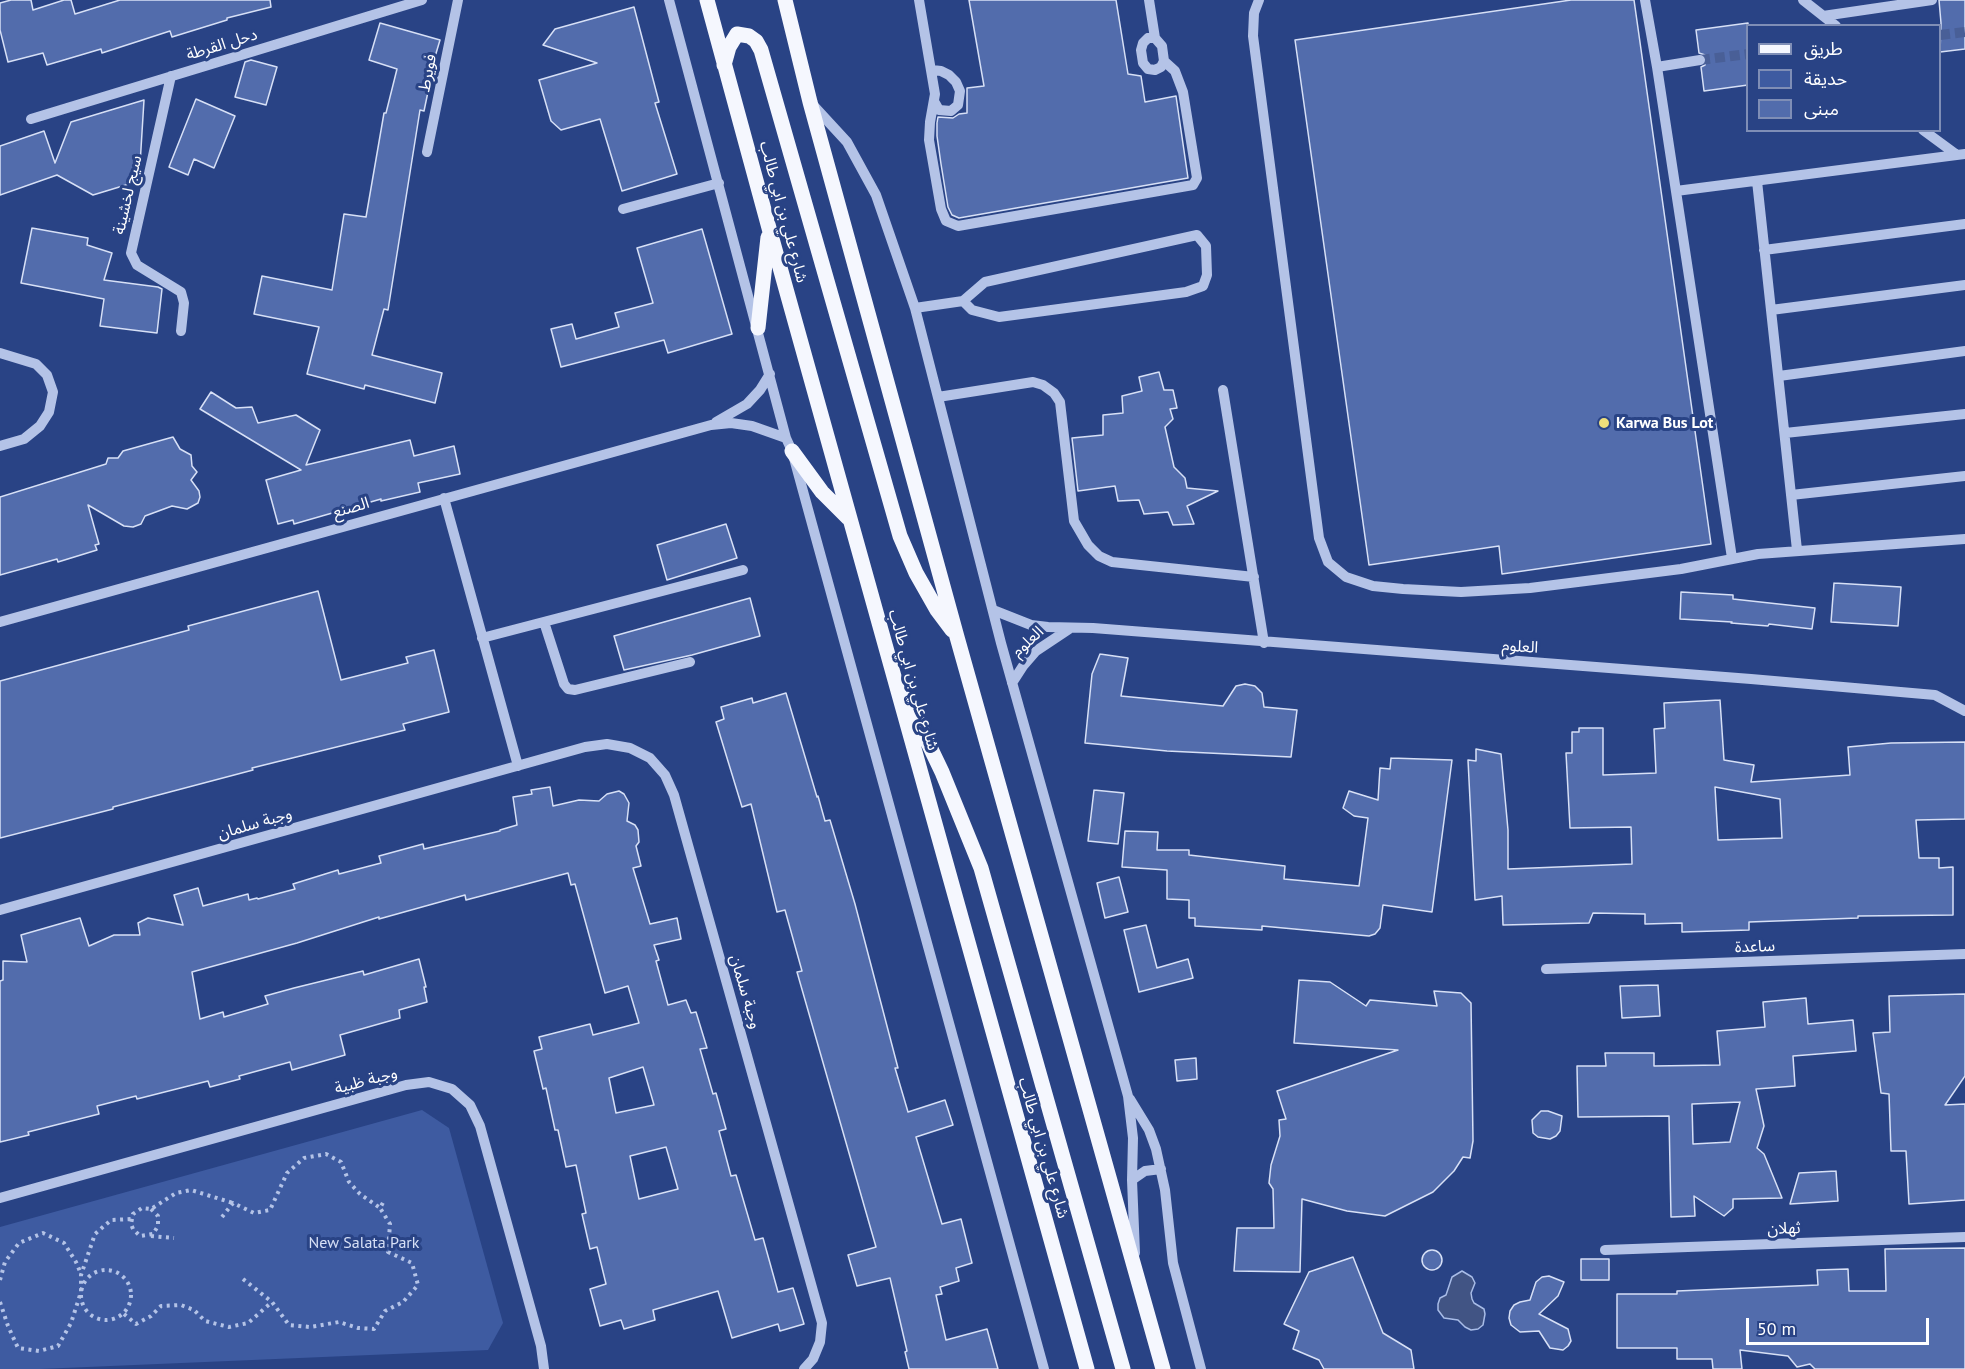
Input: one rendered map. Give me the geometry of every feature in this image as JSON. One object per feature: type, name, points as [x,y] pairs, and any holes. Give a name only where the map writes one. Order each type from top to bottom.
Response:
[{"type":"main road","name":"شارع علي بن ابي طالب","points":[[707,0],[1087,1369]]},
{"type":"main road","points":[[788,3],[810,102],[957,637],[1163,1369]]},
{"type":"main road","points":[[724,66],[729,46],[737,34],[749,36],[756,41],[766,66],[900,536],[916,573],[937,610],[957,637]]},
{"type":"main road","points":[[758,328],[769,228]]},
{"type":"main road","points":[[789,445],[822,492],[850,520]]},
{"type":"main road","points":[[890,664],[942,772],[981,868],[1123,1369]]},
{"type":"street","name":"دحل القرطة","points":[[31,118],[422,0]]},
{"type":"street","name":"فويرط","points":[[427,152],[458,0]]},
{"type":"street","points":[[669,0],[789,445],[1044,1369]]},
{"type":"street","points":[[918,0],[932,70],[935,103],[929,131],[931,150],[942,215],[952,225],[965,225],[1193,184],[1197,178],[1183,92],[1175,71],[1164,61]]},
{"type":"street","points":[[1149,0],[1155,38],[1162,46],[1164,61],[1161,67],[1155,70],[1148,69],[1143,63],[1141,50],[1148,38],[1155,38]]},
{"type":"street","points":[[1259,0],[1254,13],[1253,36],[1319,538],[1328,562],[1346,577],[1373,586],[1461,592],[1530,588],[1681,569],[1732,558],[1797,550],[1965,539]]},
{"type":"street","points":[[1645,0],[1732,558]]},
{"type":"street","points":[[1803,0],[1833,24]]},
{"type":"street","points":[[1823,16],[1932,0]]},
{"type":"street","points":[[1657,67],[1700,60]]},
{"type":"street","points":[[932,70],[949,75],[956,82],[960,91],[958,105],[951,111],[939,110],[935,103]]},
{"type":"street","name":"سيج لخشينة","points":[[171,76],[131,253],[137,265],[181,292],[184,303],[181,331]]},
{"type":"street","points":[[810,102],[847,142],[876,195],[915,308],[1012,683],[1128,1096],[1133,1138],[1135,1268]]},
{"type":"street","points":[[1926,132],[1961,155]]},
{"type":"street","points":[[1676,191],[1961,155]]},
{"type":"street","points":[[1757,181],[1797,550]]},
{"type":"street","points":[[623,209],[719,183]]},
{"type":"street","points":[[1764,250],[1965,224]]},
{"type":"street","points":[[915,308],[963,301],[985,282],[1197,235],[1206,246],[1207,276],[1203,286],[1186,292],[999,317],[972,310],[963,301]]},
{"type":"street","points":[[1771,310],[1965,285]]},
{"type":"street","points":[[1779,376],[1965,351]]},
{"type":"street","points":[[0,353],[36,364],[47,375],[53,392],[49,412],[40,426],[24,439],[0,446]]},
{"type":"street","name":"الصنع","points":[[711,425],[747,404],[770,374]]},
{"type":"street","points":[[938,397],[1034,382],[1043,385],[1054,393],[1060,402],[1074,521],[1088,545],[1099,556],[1112,562],[1254,577]]},
{"type":"street","points":[[1223,390],[1264,643]]},
{"type":"street","points":[[1785,434],[1965,414]]},
{"type":"street","name":"الصنع","points":[[0,622],[711,425],[731,423],[752,426],[789,445]]},
{"type":"street","points":[[1791,495],[1965,476]]},
{"type":"street","points":[[444,498],[518,766]]},
{"type":"street","points":[[482,638],[743,570]]},
{"type":"street","name":"العلوم","points":[[993,610],[1031,625],[1935,695],[1965,711]]},
{"type":"street","points":[[544,622],[564,684],[575,690],[690,662]]},
{"type":"street","name":"العلوم","points":[[1012,683],[1036,651],[1070,628]]},
{"type":"street","name":"وجبة سلمان","points":[[0,910],[585,747],[607,744],[630,747],[650,758],[665,775],[674,795],[822,1323],[820,1342],[813,1359],[804,1369]]},
{"type":"street","name":"ساعدة","points":[[1546,969],[1965,954]]},
{"type":"street","name":"وجبة ظبية","points":[[0,1198],[406,1085],[429,1082],[452,1089],[470,1105],[480,1126],[541,1346],[544,1369]]},
{"type":"street","points":[[1128,1096],[1149,1130],[1161,1169],[1173,1263],[1201,1369]]},
{"type":"street","points":[[1132,1180],[1145,1171],[1161,1169]]},
{"type":"street","name":"ثهلان","points":[[1605,1250],[1965,1237]]},
{"type":"path","points":[[151,1209],[176,1193],[191,1190],[254,1212],[270,1210],[287,1173],[304,1158],[326,1154],[341,1162],[349,1182],[360,1194],[380,1208],[390,1224],[388,1252],[412,1263],[418,1285],[403,1302],[385,1311],[374,1329],[358,1328],[339,1322],[310,1327],[289,1325],[272,1302],[243,1279]]},
{"type":"path","points":[[380,1208],[385,1199]]},
{"type":"path","points":[[222,1217],[233,1203]]},
{"type":"path","points":[[150,1235],[157,1230],[158,1216],[151,1209],[137,1210],[131,1219],[136,1233],[140,1236],[174,1238]]},
{"type":"path","points":[[0,1302],[18,1348],[39,1351],[58,1346],[71,1323],[81,1292],[84,1283],[90,1276],[101,1270],[117,1272],[129,1284],[131,1292],[129,1306],[124,1314],[108,1321],[99,1320],[90,1315],[84,1309],[81,1292],[81,1275],[95,1234],[111,1220],[131,1219]]},
{"type":"path","points":[[0,1280],[5,1262],[19,1243],[43,1233],[64,1243],[81,1275]]},
{"type":"path","points":[[124,1314],[136,1324],[161,1306],[181,1305],[194,1310],[206,1321],[230,1327],[248,1323],[272,1302]]},
{"type":"green space","name":"New Salata Park","points":[[422,1110],[449,1128],[503,1323],[488,1350],[0,1369],[0,1227]]},
{"type":"shaded area","points":[[1462,1271],[1472,1277],[1475,1283],[1471,1293],[1474,1303],[1484,1309],[1483,1325],[1478,1329],[1471,1330],[1458,1320],[1444,1318],[1438,1310],[1440,1298],[1446,1295],[1452,1277]]},
{"type":"building","points":[[11,0],[31,0],[33,10],[71,0],[75,14],[120,0],[270,0],[271,7],[227,18],[227,20],[172,37],[170,31],[102,53],[101,49],[47,65],[43,53],[8,62],[0,30],[0,3]]},
{"type":"building","points":[[969,0],[1116,0],[1128,74],[1141,76],[1145,102],[1176,96],[1188,178],[959,218],[952,215],[948,207],[937,123],[938,117],[953,118],[967,113],[967,88],[984,86]]},
{"type":"building","points":[[1571,0],[1634,0],[1711,544],[1502,574],[1499,546],[1369,565],[1295,40]]},
{"type":"building","points":[[1939,0],[1965,0],[1965,49],[1941,52]]},
{"type":"building","points":[[634,7],[659,102],[655,103],[677,174],[622,191],[600,119],[561,130],[551,121],[539,80],[597,63],[543,45],[555,29]]},
{"type":"building","points":[[380,23],[440,40],[426,87],[429,87],[424,111],[420,110],[388,310],[384,309],[372,355],[442,373],[435,403],[365,385],[364,389],[307,374],[319,327],[254,314],[262,276],[332,290],[344,214],[366,217],[384,113],[386,113],[397,69],[369,60]]},
{"type":"building","points":[[1748,23],[1746,24],[1746,85],[1704,91],[1701,67],[1705,65],[1707,59],[1705,55],[1699,53],[1696,30]]},
{"type":"building","points":[[251,60],[277,67],[266,105],[235,97],[245,62]]},
{"type":"building","points":[[196,99],[235,116],[214,168],[194,159],[188,175],[169,167]]},
{"type":"building","points":[[144,100],[139,181],[93,195],[57,175],[0,195],[0,146],[44,131],[55,163],[71,122]]},
{"type":"building","points":[[32,228],[88,238],[87,245],[112,253],[104,280],[162,289],[157,333],[100,326],[104,299],[21,283]]},
{"type":"building","points":[[702,229],[732,334],[668,353],[664,340],[561,367],[551,329],[572,324],[576,339],[619,327],[615,313],[653,303],[637,248]]},
{"type":"building","points":[[1159,372],[1164,390],[1173,390],[1177,408],[1170,409],[1173,419],[1165,427],[1174,467],[1185,478],[1187,488],[1218,491],[1187,506],[1194,524],[1173,525],[1168,512],[1144,514],[1139,500],[1118,501],[1115,486],[1078,491],[1072,438],[1103,435],[1103,415],[1123,413],[1122,396],[1142,391],[1139,377]]},
{"type":"building","points":[[211,392],[236,408],[252,407],[258,423],[296,415],[320,430],[306,465],[410,440],[414,456],[454,446],[460,474],[418,483],[420,492],[381,501],[381,499],[294,524],[293,520],[278,524],[266,480],[301,470],[200,409]]},
{"type":"building","points":[[173,437],[180,449],[191,455],[192,466],[197,472],[191,480],[199,491],[198,503],[187,509],[172,506],[145,516],[141,524],[133,527],[124,526],[88,505],[99,544],[95,545],[97,550],[58,562],[57,559],[0,575],[0,497],[106,464],[108,458],[118,458],[123,451]]},
{"type":"building","points":[[726,524],[737,558],[667,580],[657,545]]},
{"type":"building","points":[[1834,583],[1901,587],[1898,626],[1831,622]]},
{"type":"building","points":[[318,591],[341,680],[408,663],[406,657],[434,650],[449,712],[403,724],[405,730],[252,768],[253,770],[113,807],[113,809],[0,838],[0,681],[189,630],[188,626]]},
{"type":"building","points":[[1681,592],[1733,595],[1733,599],[1815,608],[1812,629],[1680,619]]},
{"type":"building","points":[[750,598],[760,636],[692,655],[624,670],[614,636]]},
{"type":"building","points":[[1100,654],[1128,658],[1121,696],[1223,706],[1236,686],[1245,684],[1255,686],[1262,693],[1264,707],[1297,710],[1291,757],[1167,751],[1085,743],[1092,674]]},
{"type":"building","points":[[786,693],[817,797],[825,821],[830,820],[855,904],[908,1112],[945,1100],[953,1125],[916,1137],[942,1224],[961,1219],[972,1263],[956,1268],[959,1281],[940,1287],[942,1294],[936,1295],[946,1340],[987,1329],[998,1369],[909,1369],[890,1278],[857,1286],[848,1255],[876,1247],[797,972],[802,971],[785,910],[777,912],[751,804],[742,807],[716,722],[724,719],[721,707],[752,698],[753,703]]},
{"type":"building","points":[[1720,700],[1724,760],[1754,765],[1751,782],[1850,775],[1848,747],[1891,743],[1965,742],[1965,819],[1916,820],[1919,858],[1939,858],[1939,868],[1953,867],[1953,915],[1858,916],[1858,918],[1749,922],[1749,930],[1682,932],[1682,923],[1645,924],[1645,914],[1593,913],[1589,923],[1503,925],[1502,896],[1475,900],[1468,760],[1476,761],[1476,749],[1501,754],[1508,830],[1508,869],[1632,864],[1631,827],[1570,828],[1566,753],[1572,753],[1572,732],[1579,732],[1579,728],[1603,728],[1603,775],[1656,773],[1654,729],[1665,728],[1664,703]],"holes":[[[1715,787],[1780,799],[1782,838],[1718,840]]]},
{"type":"building","points":[[1391,758],[1452,760],[1432,912],[1383,905],[1380,928],[1375,934],[1369,936],[1262,926],[1262,930],[1195,926],[1195,918],[1189,918],[1189,900],[1167,899],[1167,870],[1122,867],[1125,831],[1158,832],[1157,850],[1189,850],[1189,855],[1285,866],[1284,879],[1359,886],[1368,818],[1354,816],[1343,808],[1349,791],[1378,800],[1380,768],[1390,769]]},
{"type":"building","points":[[550,787],[553,806],[579,800],[599,801],[607,794],[619,791],[624,794],[629,803],[627,821],[635,825],[638,830],[639,842],[636,846],[641,866],[633,868],[650,924],[677,918],[681,939],[654,945],[668,1005],[686,1000],[691,1013],[696,1012],[707,1048],[700,1049],[726,1129],[719,1131],[731,1176],[736,1175],[755,1240],[763,1238],[778,1292],[793,1288],[804,1324],[780,1331],[778,1324],[732,1338],[718,1291],[653,1310],[655,1320],[624,1329],[621,1320],[600,1326],[590,1289],[606,1284],[597,1247],[590,1249],[582,1214],[586,1213],[576,1165],[566,1167],[558,1130],[555,1130],[546,1088],[543,1089],[534,1051],[542,1049],[539,1037],[590,1024],[593,1035],[639,1023],[628,986],[605,993],[575,884],[571,885],[568,873],[466,900],[465,895],[379,919],[379,917],[297,943],[192,972],[200,1019],[223,1012],[224,1017],[268,1004],[265,996],[294,988],[363,971],[364,975],[419,959],[427,1002],[399,1010],[400,1018],[340,1035],[345,1055],[292,1070],[290,1062],[239,1076],[240,1079],[210,1087],[208,1081],[137,1099],[136,1096],[97,1106],[99,1114],[28,1132],[29,1135],[0,1142],[0,981],[3,980],[3,961],[27,962],[21,935],[80,918],[89,946],[114,935],[140,935],[138,923],[148,918],[183,925],[174,895],[198,888],[203,906],[248,894],[249,900],[258,899],[295,889],[293,884],[338,870],[339,874],[381,863],[379,856],[423,844],[424,849],[500,831],[517,825],[513,797],[532,794],[531,790]],"holes":[[[643,1067],[654,1105],[616,1113],[609,1078]],[[666,1147],[678,1189],[639,1199],[630,1156]]]},
{"type":"building","points":[[1094,790],[1124,793],[1118,844],[1088,841]]},
{"type":"building","points":[[1119,877],[1128,912],[1105,918],[1097,883]]},
{"type":"building","points":[[1146,925],[1157,968],[1188,959],[1193,978],[1139,992],[1124,930]]},
{"type":"building","points":[[1299,980],[1330,982],[1366,1006],[1370,1000],[1437,1006],[1434,991],[1461,993],[1471,1003],[1473,1141],[1470,1158],[1463,1157],[1454,1171],[1433,1192],[1385,1216],[1347,1211],[1302,1199],[1300,1272],[1234,1271],[1237,1228],[1274,1228],[1273,1189],[1269,1183],[1271,1165],[1280,1136],[1279,1120],[1286,1119],[1277,1091],[1398,1050],[1294,1043]]},
{"type":"building","points":[[1658,985],[1660,1016],[1622,1018],[1620,986]]},
{"type":"building","points":[[1965,994],[1965,1076],[1945,1105],[1965,1104],[1965,1200],[1909,1204],[1906,1151],[1891,1151],[1889,1094],[1881,1093],[1873,1033],[1890,1032],[1889,996]]},
{"type":"building","points":[[1806,998],[1808,1024],[1853,1020],[1856,1051],[1793,1056],[1795,1086],[1756,1089],[1764,1126],[1757,1148],[1764,1154],[1782,1198],[1733,1199],[1733,1208],[1724,1216],[1694,1196],[1695,1216],[1671,1217],[1669,1116],[1578,1117],[1577,1066],[1606,1066],[1605,1053],[1654,1053],[1654,1066],[1720,1065],[1717,1031],[1765,1027],[1763,1002]],"holes":[[[1740,1102],[1730,1142],[1693,1144],[1692,1104]]]},
{"type":"building","points":[[1196,1058],[1197,1079],[1177,1081],[1175,1060]]},
{"type":"building","points":[[1541,1111],[1562,1116],[1560,1131],[1550,1139],[1538,1137],[1533,1133],[1532,1120]]},
{"type":"building","points":[[1836,1171],[1838,1201],[1790,1204],[1799,1173]]},
{"type":"building","points":[[1965,1248],[1965,1369],[1815,1369],[1810,1364],[1797,1367],[1788,1356],[1740,1350],[1742,1369],[1713,1369],[1712,1359],[1677,1359],[1677,1348],[1617,1348],[1617,1294],[1677,1294],[1677,1291],[1818,1285],[1817,1270],[1848,1269],[1849,1291],[1886,1291],[1885,1249]]},
{"type":"building","points":[[1432,1250],[1439,1253],[1442,1260],[1439,1267],[1432,1270],[1425,1267],[1422,1260],[1425,1253]]},
{"type":"building","points":[[1353,1257],[1383,1333],[1411,1350],[1414,1369],[1324,1369],[1319,1360],[1293,1349],[1299,1331],[1284,1324],[1309,1272]]},
{"type":"building","points":[[1581,1259],[1609,1259],[1609,1280],[1581,1280]]},
{"type":"building","points":[[1549,1276],[1564,1282],[1558,1296],[1539,1314],[1568,1329],[1571,1341],[1563,1350],[1550,1348],[1539,1331],[1520,1332],[1511,1325],[1509,1318],[1514,1305],[1530,1300],[1536,1282],[1542,1277]]},
{"type":"tunnel","points":[[1941,35],[1965,32]]},
{"type":"tunnel","points":[[1700,60],[1746,54]]},
{"type":"place","name":"Karwa Bus Lot","points":[[1604,423]]}]
